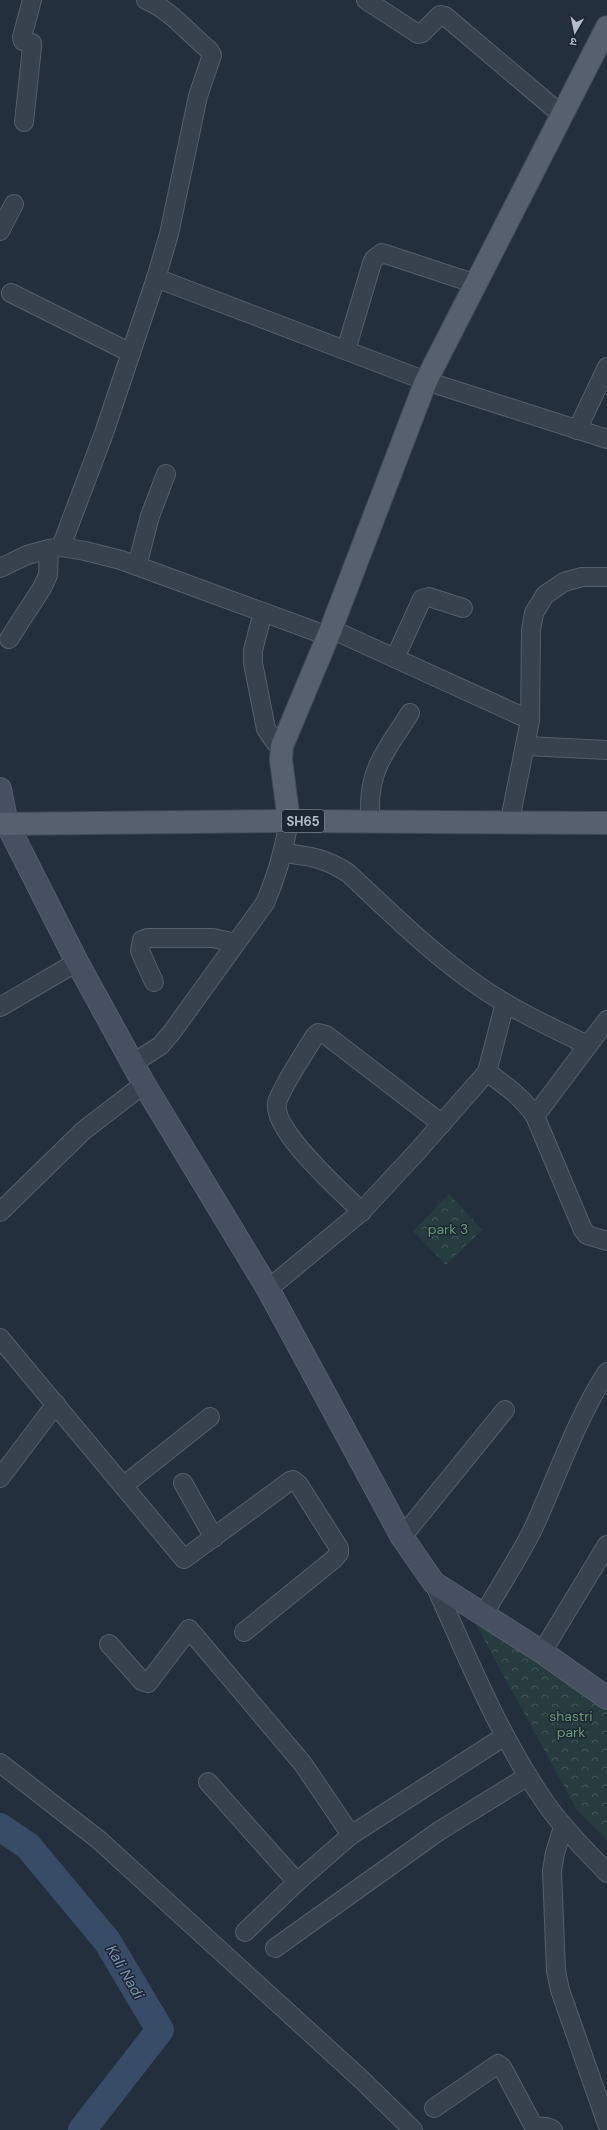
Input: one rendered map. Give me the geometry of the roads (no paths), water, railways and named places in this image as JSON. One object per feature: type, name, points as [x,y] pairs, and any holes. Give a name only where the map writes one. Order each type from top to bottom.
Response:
[{"type":"main road","points":[[288,815],[281,760],[282,746],[329,633],[426,381],[607,27]]},
{"type":"main road","name":"SH65","points":[[288,815],[370,809],[607,810]]},
{"type":"main road","name":"SH65","points":[[2,812],[288,815],[607,823]]},
{"type":"street","points":[[24,122],[32,44],[24,41],[22,37],[32,0]]},
{"type":"street","points":[[9,639],[42,588],[48,575],[55,548],[104,433],[156,278],[173,219],[198,96],[212,55],[209,50],[171,15],[158,5],[146,0]]},
{"type":"street","points":[[366,0],[418,34],[422,33],[440,15],[445,16],[562,115]]},
{"type":"street","points":[[0,231],[14,204]]},
{"type":"street","points":[[346,350],[372,263],[374,259],[382,253],[476,284]]},
{"type":"street","points":[[156,278],[426,381],[607,439]]},
{"type":"street","points":[[11,293],[131,353]]},
{"type":"street","points":[[577,430],[607,367]]},
{"type":"street","points":[[138,566],[150,516],[166,474]]},
{"type":"street","points":[[0,568],[27,555],[55,548],[121,560],[263,612],[329,633],[395,658],[530,720]]},
{"type":"street","points":[[512,810],[530,720],[531,630],[534,612],[545,595],[564,582],[582,577],[607,577]]},
{"type":"street","points":[[395,658],[422,599],[429,597],[463,608]]},
{"type":"street","points":[[263,612],[253,650],[253,663],[266,729],[275,742],[282,746]]},
{"type":"street","points":[[370,809],[370,792],[377,765],[410,713]]},
{"type":"street","points":[[526,746],[607,750]]},
{"type":"street","points":[[2,812],[77,962],[144,1084],[268,1289],[402,1537],[434,1583],[505,1736],[528,1776],[563,1827],[607,1873]]},
{"type":"street","points":[[133,1063],[160,1046],[172,1032],[265,903],[274,884],[283,853],[288,815]]},
{"type":"street","points":[[283,853],[317,857],[348,873],[443,959],[505,1003],[587,1045]]},
{"type":"street","points":[[154,982],[140,951],[142,940],[147,938],[213,938],[236,943]]},
{"type":"street","points":[[0,1007],[77,962]]},
{"type":"street","points":[[268,1289],[362,1212],[487,1072],[505,1003]]},
{"type":"street","points":[[535,1116],[607,1020]]},
{"type":"street","points":[[362,1212],[302,1152],[278,1117],[278,1102],[314,1037],[318,1034],[326,1035],[442,1124]]},
{"type":"street","points":[[487,1072],[518,1095],[535,1116],[583,1230],[587,1235],[607,1241]]},
{"type":"street","points":[[0,1212],[83,1131],[144,1084]]},
{"type":"street","points":[[0,1338],[184,1559],[293,1480],[299,1485],[339,1548],[339,1553],[334,1559],[244,1632]]},
{"type":"street","points":[[483,1615],[517,1559],[544,1503],[590,1398],[607,1372]]},
{"type":"street","points":[[0,1478],[56,1404]]},
{"type":"street","points":[[402,1537],[505,1410]]},
{"type":"street","points":[[123,1486],[210,1416]]},
{"type":"street","points":[[183,1483],[214,1538]]},
{"type":"street","points":[[542,1652],[607,1545]]},
{"type":"street","points":[[434,1583],[606,1693]]},
{"type":"street","points":[[109,1644],[142,1681],[148,1683],[189,1630],[303,1764],[352,1835]]},
{"type":"street","points":[[245,1932],[297,1882],[352,1835],[505,1736]]},
{"type":"street","points":[[0,1763],[99,1840],[362,2080],[413,2130]]},
{"type":"street","points":[[275,1948],[439,1831],[528,1776]]},
{"type":"street","points":[[208,1782],[297,1882]]},
{"type":"street","points":[[563,1827],[555,1853],[552,1871],[556,1971],[560,1990],[607,2124]]},
{"type":"street","points":[[434,2108],[498,2064],[502,2067],[534,2125],[536,2127],[545,2126],[553,2130]]},
{"type":"waterway","name":"Kali Nadi","points":[[0,1827],[28,1846],[107,1941],[160,2030],[82,2130]]},
{"type":"park label","name":"park 3","points":[[448,1229]]},
{"type":"park label","name":"shastri park","points":[[571,1724]]}]
